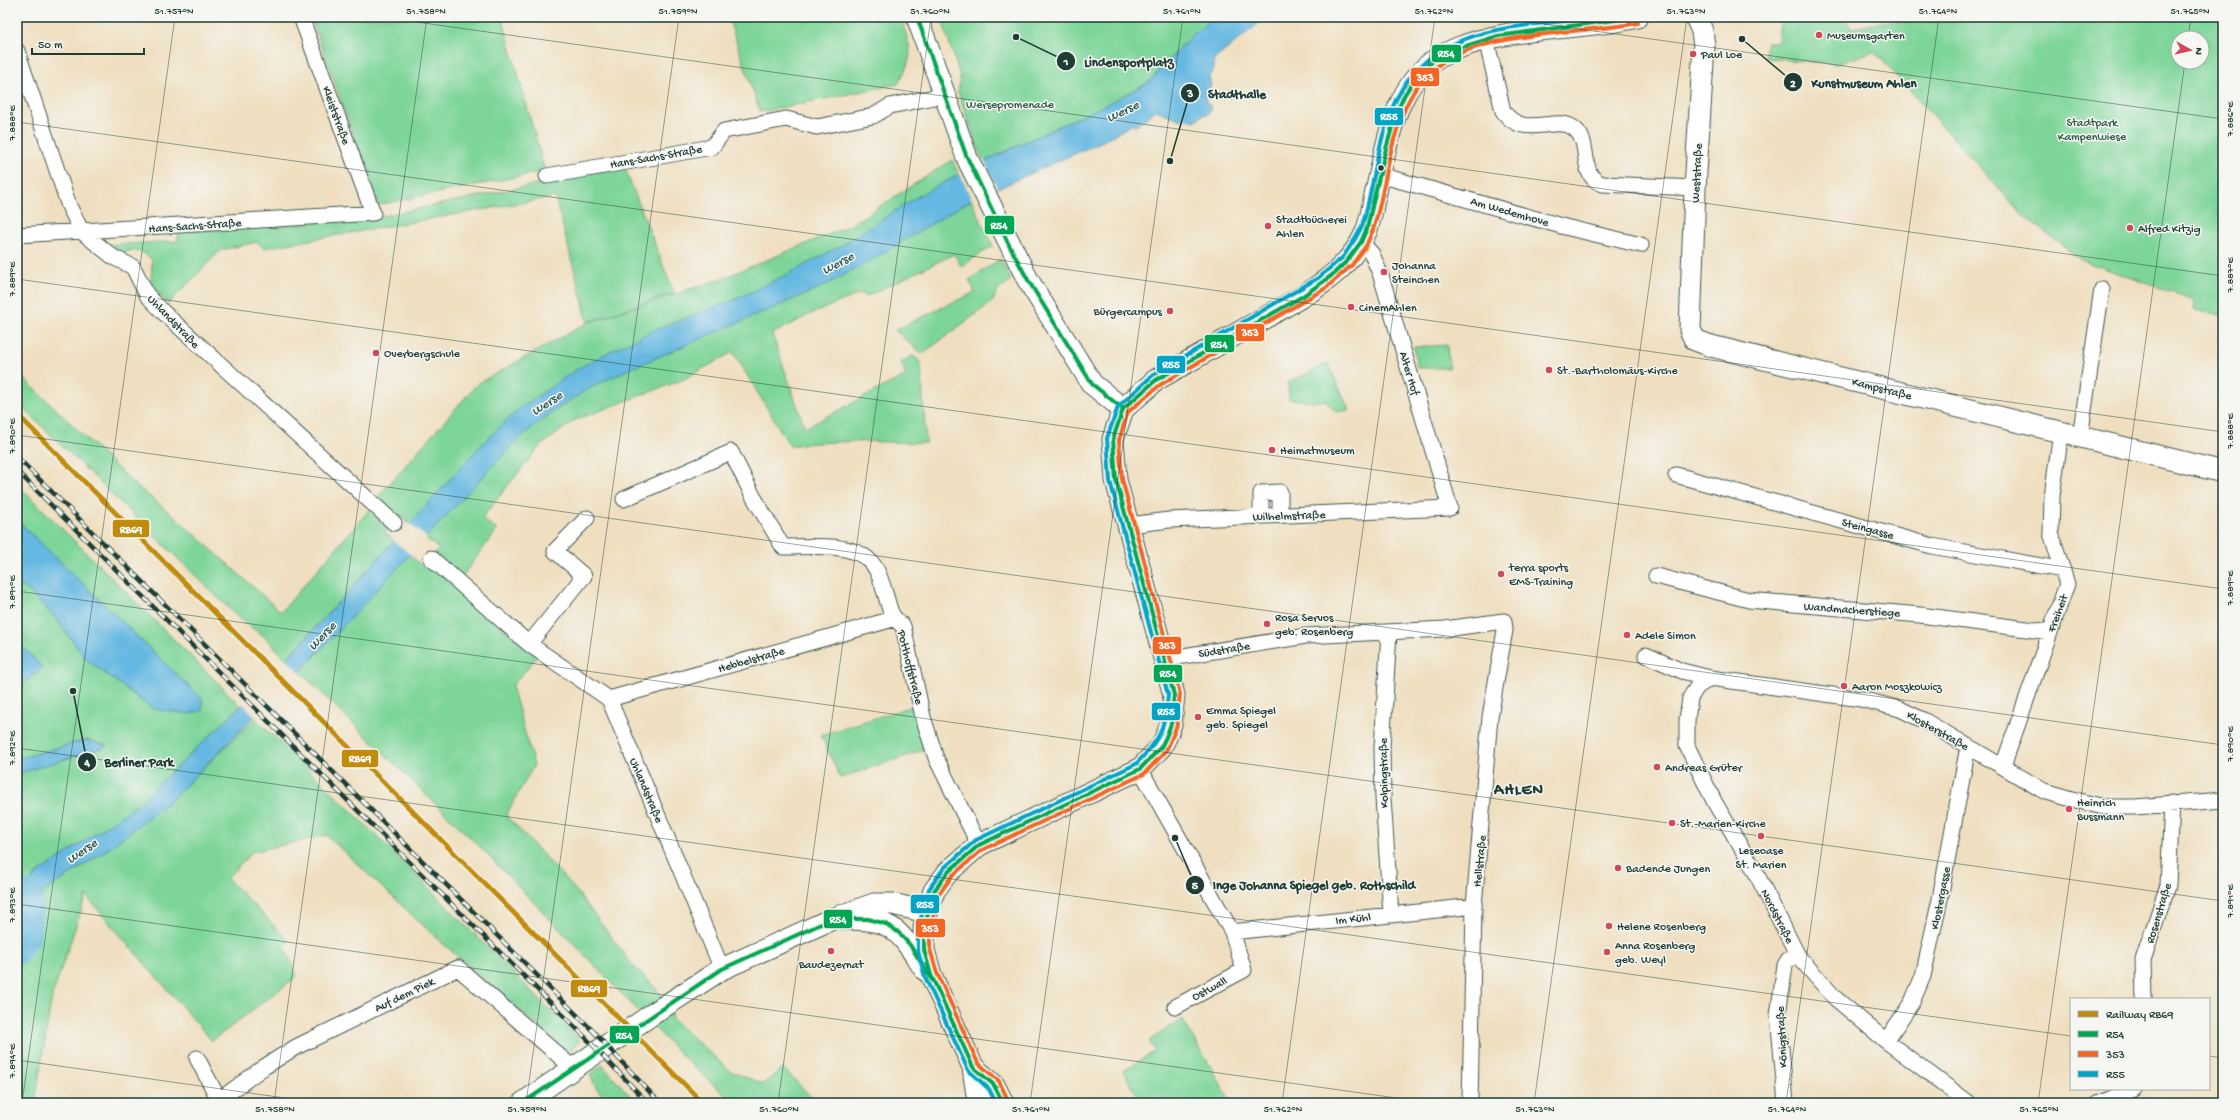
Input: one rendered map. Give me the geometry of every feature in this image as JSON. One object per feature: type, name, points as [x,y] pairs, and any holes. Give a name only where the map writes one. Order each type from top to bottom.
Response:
[{"type":"street","name":"Kleiststraße","points":[[301,17],[373,213]]},
{"type":"street","points":[[917,17],[967,157],[1028,280],[1092,384],[1123,409]]},
{"type":"street","points":[[981,1103],[977,1095],[973,1067],[935,985],[924,950],[927,912],[934,891],[943,877],[979,845],[1140,768],[1161,747],[1171,724],[1174,695],[1116,480],[1112,439],[1123,409],[1156,380],[1222,344],[1322,284],[1343,266],[1361,242],[1369,222],[1389,134],[1397,108],[1417,76],[1434,59],[1454,49],[1486,39],[1522,32],[1607,24],[1637,17]]},
{"type":"street","name":"Weststraße","points":[[1690,330],[1695,188],[1704,46],[1702,31],[1696,17]]},
{"type":"street","points":[[1486,39],[1503,111],[1508,118],[1516,124],[1525,126],[1564,125],[1576,130],[1582,140],[1590,176],[1596,182],[1603,184],[1695,188]]},
{"type":"street","name":"Uhlandstraße","points":[[17,51],[69,206],[82,232],[113,257],[133,267],[148,294],[163,312],[394,523]]},
{"type":"street","name":"Hans-Sachs-Straße","points":[[547,176],[712,147],[724,131],[786,119],[817,127],[873,116],[890,106],[944,95]]},
{"type":"street","name":"Am Wedemhove","points":[[1380,175],[1565,227],[1641,245]]},
{"type":"street","name":"Hans-Sachs-Straße","points":[[17,235],[373,213]]},
{"type":"street","name":"Alter Hof","points":[[1361,242],[1372,254],[1381,276],[1450,508]]},
{"type":"street","points":[[2070,434],[2102,289]]},
{"type":"street","name":"Kampstraße","points":[[1690,330],[1695,340],[1703,344],[2223,472]]},
{"type":"street","name":"Freiheit","points":[[2003,766],[2067,584],[2051,533],[2052,496],[2070,434]]},
{"type":"street","name":"Potthoffstraße","points":[[624,499],[731,452],[753,496],[783,547],[827,547],[856,551],[870,560],[879,575],[893,619],[903,626],[923,717],[936,758],[979,845]]},
{"type":"street","name":"Steingasse","points":[[1676,475],[1932,546],[2063,570]]},
{"type":"street","points":[[1261,516],[1261,493],[1280,492],[1280,516]]},
{"type":"street","name":"Wilhelmstraße","points":[[1129,525],[1169,520],[1450,508]]},
{"type":"street","points":[[529,644],[584,576],[555,551],[587,518]]},
{"type":"street","points":[[431,558],[529,644],[609,699]]},
{"type":"street","name":"Wandmacherstiege","points":[[1656,576],[1749,600],[1920,615],[2050,632]]},
{"type":"street","name":"Hebbelstraße","points":[[609,699],[893,619]]},
{"type":"street","name":"Südstraße","points":[[1165,659],[1306,636],[1445,629],[1504,621]]},
{"type":"street","name":"Hellstraße","points":[[1470,1103],[1474,906],[1490,717],[1505,630],[1504,621]]},
{"type":"street","name":"Kolpingstraße","points":[[1389,632],[1382,755],[1383,798],[1391,914]]},
{"type":"street","name":"Klosterstraße","points":[[1646,655],[1687,672],[1710,678],[1861,699],[1900,709],[1925,721],[2044,791],[2103,807],[2136,807],[2223,800]]},
{"type":"street","name":"Nordstraße","points":[[1710,678],[1697,687],[1690,698],[1687,720],[1687,746],[1715,803],[1754,869],[1798,956],[1835,998],[1886,1041],[1970,1103]]},
{"type":"street","name":"Uhlandstraße","points":[[609,699],[722,970]]},
{"type":"street","name":"Klostergasse","points":[[1886,1041],[1912,1002],[1923,976],[1940,899],[1968,746]]},
{"type":"street","points":[[1140,768],[1232,932]]},
{"type":"street","name":"Rosenstraße","points":[[2144,998],[2143,960],[2168,885],[2172,803]]},
{"type":"street","points":[[523,1103],[651,1015],[722,970],[832,920],[874,904],[908,906],[927,912]]},
{"type":"street","name":"Im Kühl","points":[[1232,932],[1474,906]]},
{"type":"street","points":[[832,920],[868,919],[886,924],[898,932],[910,946],[935,985]]},
{"type":"street","name":"Ostwall","points":[[1175,1007],[1244,970],[1232,932]]},
{"type":"street","name":"Königstraße","points":[[1786,1103],[1778,1015],[1785,966],[1788,960],[1798,956]]},
{"type":"street","name":"Auf dem Piek","points":[[197,1058],[220,1102],[264,1067],[296,1047],[458,968],[573,1068]]},
{"type":"street","points":[[973,1067],[994,1085],[1003,1103]]},
{"type":"street","points":[[2098,1103],[2130,1090]]},
{"type":"green space","points":[[311,17],[502,17],[545,171],[378,205]]},
{"type":"green space","points":[[728,17],[900,17],[909,44],[909,57],[904,73],[898,84],[760,112]]},
{"type":"green space","name":"Wersepromenade","points":[[941,17],[1214,17],[1190,37],[1149,82],[1111,102],[983,162],[958,92],[960,76]]},
{"type":"green space","name":"Stadtpark Kampenwiese","points":[[1780,17],[1842,17],[1853,28],[1882,22],[2014,21],[2014,17],[2223,17],[2223,315],[2193,310],[2194,300],[2081,260],[2022,214],[1874,51],[1838,64],[1765,58],[1767,42],[1778,42]]},
{"type":"green space","points":[[952,160],[993,246],[961,266],[954,254],[865,297],[861,293],[811,314],[772,334],[805,428],[906,375],[901,362],[912,356],[916,358],[921,368],[926,443],[824,442],[790,446],[733,352],[682,380],[575,420],[539,447],[482,518],[497,530],[461,578],[435,553],[439,549],[377,498],[477,384],[589,322],[721,279],[849,226]]},
{"type":"green space","points":[[624,166],[674,293],[588,322],[555,197],[264,248],[257,242],[221,250],[168,304],[151,285],[152,260],[145,254],[134,250],[122,254],[109,245],[178,241],[178,232],[369,219]]},
{"type":"green space","points":[[1000,259],[1011,280],[997,291],[993,301],[924,353],[921,353],[895,330],[975,292],[969,280]]},
{"type":"green space","points":[[1447,345],[1449,368],[1417,368],[1414,347]]},
{"type":"green space","points":[[1328,363],[1349,410],[1336,412],[1325,400],[1313,402],[1289,399],[1288,383]]},
{"type":"green space","points":[[17,372],[133,483],[180,521],[281,612],[369,510],[388,529],[385,533],[395,541],[286,659],[264,636],[242,621],[17,402]]},
{"type":"green space","points":[[17,484],[241,706],[137,805],[35,875],[27,936],[34,902],[38,896],[108,849],[173,798],[255,718],[369,828],[580,1040],[568,1053],[440,941],[326,835],[252,852],[227,878],[289,941],[284,945],[297,976],[212,1041],[86,896],[52,996],[35,1103],[17,1103],[17,774],[107,746],[86,740],[17,759],[17,689],[42,667],[17,641],[17,583],[30,592],[57,620],[86,659],[153,709],[202,710],[202,699],[17,520]]},
{"type":"green space","points":[[409,554],[423,567],[427,563],[537,657],[512,686],[534,765],[506,815],[574,888],[631,963],[661,994],[673,1020],[730,1071],[763,1084],[783,1068],[817,1103],[734,1103],[679,1053],[484,851],[300,672]]},
{"type":"green space","points":[[913,706],[924,750],[840,778],[821,735]]},
{"type":"green space","points":[[1182,1019],[1232,1103],[1128,1103],[1138,1096],[1123,1071],[1155,1051],[1149,1041]]},
{"type":"green space","points":[[602,1065],[637,1103],[608,1103],[595,1086],[590,1075]]},
{"type":"water","points":[[1214,17],[1266,17],[1214,60],[1214,69],[1209,76],[1211,86],[1205,92],[1207,104],[1210,105],[1211,111],[1207,115],[1204,114],[1195,121],[1183,118],[1181,120],[1156,110],[1136,126],[1131,125],[1103,141],[966,203],[870,261],[820,288],[595,385],[542,420],[516,441],[333,637],[173,798],[108,849],[38,896],[34,902],[26,937],[22,908],[23,894],[35,875],[137,805],[241,706],[295,650],[484,442],[519,409],[577,369],[613,350],[657,329],[734,300],[788,274],[844,244],[918,196],[983,162],[1111,102],[1149,82],[1190,37]]},
{"type":"water","points":[[17,520],[202,699],[202,710],[190,714],[153,709],[86,659],[57,620],[30,592],[17,583]]},
{"type":"water","points":[[17,641],[42,667],[17,689]]},
{"type":"water","points":[[86,740],[108,746],[17,774],[17,759]]},
{"type":"pier","points":[[984,159],[998,190],[973,202],[959,172]]},
{"type":"pier","points":[[409,523],[427,538],[411,555],[393,540]]},
{"type":"pier","points":[[285,658],[301,674],[257,718],[241,702]]},
{"type":"waterway","points":[[17,888],[36,880]]},
{"type":"waterway","name":"Werse","points":[[17,950],[26,937],[30,901]]},
{"type":"railway","points":[[17,457],[593,1031],[660,1103]]},
{"type":"railway","points":[[17,471],[585,1037],[648,1103]]},
{"type":"rail line","name":"RB69","points":[[17,414],[703,1103]]},
{"type":"transit line","name":"R54","points":[[917,17],[966,155],[1009,245],[1028,280],[1092,384],[1123,409]]},
{"type":"transit line","name":"R55","points":[[996,1103],[989,1089],[968,1070],[925,977],[918,951],[918,929],[929,889],[944,868],[976,840],[1136,764],[1156,740],[1163,726],[1168,695],[1110,481],[1107,438],[1118,407],[1153,375],[1318,278],[1343,257],[1362,226],[1378,154],[1391,111],[1407,82],[1427,60],[1452,45],[1479,34],[1509,28],[1602,17]]},
{"type":"transit line","name":"R54","points":[[1003,1103],[994,1085],[973,1067],[931,975],[924,950],[924,929],[934,891],[948,872],[979,845],[1140,769],[1161,747],[1171,724],[1174,695],[1116,480],[1113,439],[1123,409],[1156,380],[1303,296],[1331,276],[1347,261],[1361,242],[1367,228],[1396,113],[1405,94],[1417,76],[1433,61],[1453,50],[1498,36],[1637,17]]},
{"type":"transit line","name":"353","points":[[1008,1100],[999,1081],[978,1063],[937,973],[930,949],[930,930],[939,894],[952,876],[982,850],[1144,774],[1166,751],[1177,725],[1180,694],[1122,479],[1119,440],[1128,412],[1160,385],[1326,288],[1352,265],[1366,246],[1373,230],[1389,159],[1397,130],[1405,109],[1420,83],[1436,67],[1455,55],[1479,46],[1505,40],[1638,23]]},
{"type":"transit line","name":"R54","points":[[523,1103],[722,969],[832,919],[868,919],[886,924],[898,932],[910,945],[932,980]]},
{"type":"place","name":"Museumsgarten","points":[[1819,35]]},
{"type":"place","name":"Lindensportplatz","points":[[1016,37]]},
{"type":"place","name":"Kunstmuseum Ahlen","points":[[1742,39]]},
{"type":"place","name":"Paul Loe","points":[[1693,54]]},
{"type":"place","name":"Stadthalle","points":[[1170,161]]},
{"type":"place","name":"Stadtbücherei Ahlen","points":[[1268,226]]},
{"type":"place","name":"Alfred Kitzig","points":[[2130,228]]},
{"type":"place","name":"Johanna Steinchen","points":[[1384,272]]},
{"type":"place","name":"CinemAhlen","points":[[1351,307]]},
{"type":"place","name":"Bürgercampus","points":[[1170,311]]},
{"type":"place","name":"Overbergschule","points":[[376,353]]},
{"type":"place","name":"St.-Bartholomäus-Kirche","points":[[1549,370]]},
{"type":"place","name":"Heimatmuseum","points":[[1272,450]]},
{"type":"place","name":"terra sports EMS-Training","points":[[1501,574]]},
{"type":"place","name":"Rosa Servos geb. Rosenberg","points":[[1267,624]]},
{"type":"place","name":"Adele Simon","points":[[1627,635]]},
{"type":"place","name":"Aaron Moszkowicz","points":[[1844,686]]},
{"type":"place","name":"Berliner Park","points":[[73,691]]},
{"type":"place","name":"Emma Spiegel geb. Spiegel","points":[[1198,717]]},
{"type":"place","name":"Andreas Grüter","points":[[1657,767]]},
{"type":"place","name":"Heinrich Bussmann","points":[[2069,809]]},
{"type":"place","name":"St.-Marien-Kirche","points":[[1672,823]]},
{"type":"place","name":"Leseoase St. Marien","points":[[1761,836]]},
{"type":"place","name":"Inge Johanna Spiegel geb. Rothschild","points":[[1175,838]]},
{"type":"place","name":"Badende Jungen","points":[[1618,868]]},
{"type":"place","name":"Helene Rosenberg","points":[[1609,926]]},
{"type":"place","name":"Baudezernat","points":[[831,951]]},
{"type":"place","name":"Anna Rosenberg geb. Weyl","points":[[1607,952]]},
{"type":"district","name":"AHLEN","points":[[1519,788]]}]
